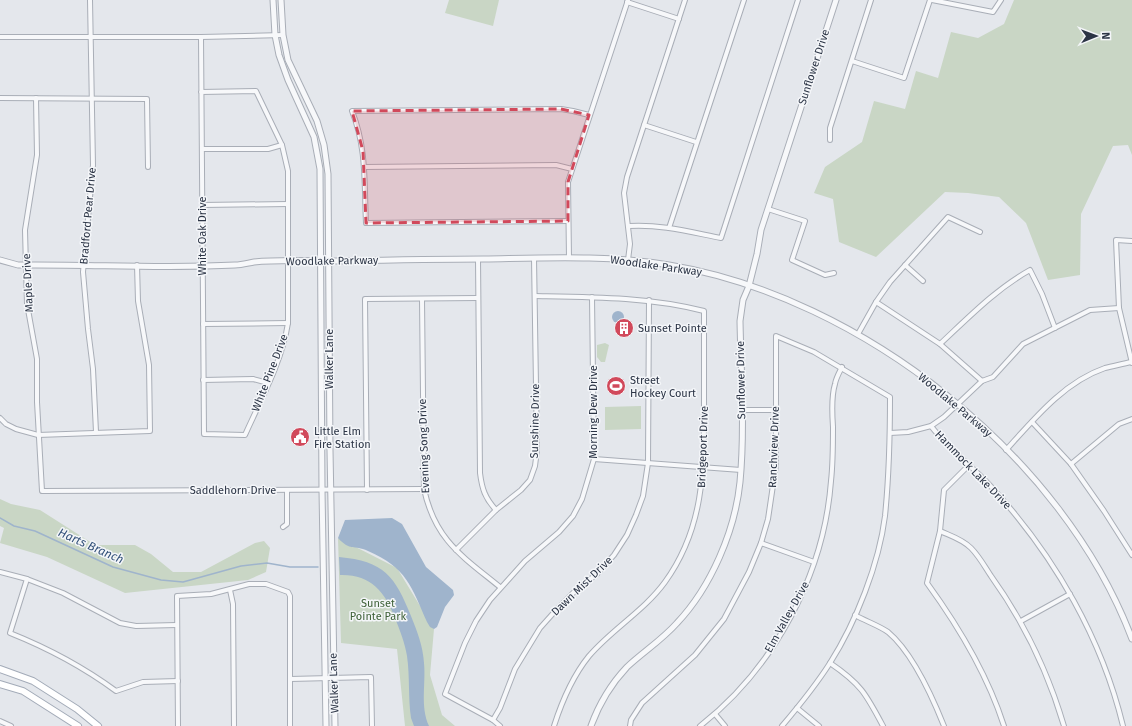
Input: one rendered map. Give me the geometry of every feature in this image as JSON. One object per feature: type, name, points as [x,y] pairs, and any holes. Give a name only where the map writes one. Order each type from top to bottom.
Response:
[{"type":"main road","points":[[0,669],[33,681],[77,708],[98,726]]},
{"type":"main road","points":[[0,684],[23,692],[78,726]]},
{"type":"street","name":"Bradford Pear Drive","points":[[90,0],[93,165],[84,266],[88,329],[93,369],[96,432]]},
{"type":"street","name":"Walker Lane","points":[[273,0],[275,35],[279,55],[288,80],[314,137],[320,169],[322,490],[326,726]]},
{"type":"street","name":"Walker Lane","points":[[282,0],[283,35],[288,60],[317,121],[326,152],[328,174],[330,490],[336,726]]},
{"type":"street","points":[[628,260],[630,244],[629,226],[625,210],[624,193],[644,125],[685,0]]},
{"type":"street","points":[[669,228],[696,142],[744,0]]},
{"type":"street","points":[[629,226],[644,225],[669,228],[721,238],[798,0]]},
{"type":"street","name":"Sunflower Drive","points":[[591,726],[596,712],[610,688],[628,667],[678,623],[704,589],[722,552],[734,514],[740,483],[740,322],[743,300],[749,286],[761,230],[836,0]]},
{"type":"street","points":[[830,140],[830,128],[871,0]]},
{"type":"street","points":[[852,61],[904,78],[931,0],[993,12],[1001,0]]},
{"type":"street","points":[[569,258],[568,182],[627,1],[679,19]]},
{"type":"street","points":[[0,37],[201,37],[283,35]]},
{"type":"street","name":"White Oak Drive","points":[[201,37],[204,434]]},
{"type":"street","name":"White Pine Drive","points":[[201,92],[256,91],[282,145],[288,171],[288,323],[286,334],[268,383],[245,435],[204,434]]},
{"type":"street","points":[[0,98],[147,99],[148,167]]},
{"type":"street","name":"Maple Drive","points":[[36,98],[37,155],[25,230],[28,304],[37,359],[38,435],[42,491]]},
{"type":"street","points":[[568,221],[366,223],[364,167],[360,132],[352,111],[561,109],[573,110],[589,115]]},
{"type":"street","points":[[644,125],[696,142]]},
{"type":"street","points":[[202,149],[268,149],[282,145]]},
{"type":"street","points":[[364,167],[556,165],[572,169]]},
{"type":"street","points":[[202,205],[288,204]]},
{"type":"street","points":[[768,209],[805,221],[792,260],[825,275],[834,274]]},
{"type":"street","points":[[858,334],[876,302],[890,282],[948,217],[980,232]]},
{"type":"street","points":[[1006,450],[1056,398],[1074,385],[1104,369],[1132,363],[1119,308],[1116,240],[1132,241]]},
{"type":"street","name":"Woodlake Parkway","points":[[0,260],[12,264],[84,266],[202,266],[321,261],[534,258],[628,260],[679,267],[780,296],[822,314],[858,334],[905,364],[956,404],[1006,450],[1033,477],[1082,542],[1100,572],[1132,640]]},
{"type":"street","name":"Sunshine Drive","points":[[456,550],[496,510],[521,490],[530,480],[535,466],[537,450],[534,258]]},
{"type":"street","points":[[478,259],[481,487],[487,500],[496,510]]},
{"type":"street","points":[[0,418],[6,424],[16,429],[38,435],[150,431],[149,365],[138,301],[137,265]]},
{"type":"street","points":[[905,265],[923,281]]},
{"type":"street","points":[[940,344],[990,297],[1010,281],[1030,270],[1042,294],[1055,328]]},
{"type":"street","points":[[535,296],[592,296],[649,300]]},
{"type":"street","name":"Morning Dew Drive","points":[[493,720],[445,694],[473,627],[500,587],[525,561],[559,532],[573,516],[582,499],[594,459],[592,296]]},
{"type":"street","points":[[367,490],[365,299],[478,298]]},
{"type":"street","name":"Evening Song Drive","points":[[422,299],[424,489],[433,518],[441,534],[456,550],[500,587]]},
{"type":"street","name":"Bridgeport Drive","points":[[554,726],[573,679],[589,656],[651,599],[669,575],[679,557],[700,504],[704,467],[704,311],[649,300]]},
{"type":"street","name":"Dawn Mist Drive","points":[[493,720],[500,708],[515,669],[540,628],[577,589],[597,574],[614,555],[628,535],[643,496],[648,463],[649,300]]},
{"type":"street","points":[[876,302],[940,344],[982,382]]},
{"type":"street","points":[[890,433],[908,432],[931,426],[944,417],[956,404],[982,382],[993,377],[1023,344],[1090,310],[1119,308]]},
{"type":"street","points":[[203,324],[288,323]]},
{"type":"street","name":"Ranchview Drive","points":[[630,726],[631,720],[642,704],[695,655],[724,619],[749,572],[761,543],[773,495],[776,465],[776,336],[792,341],[842,367]]},
{"type":"street","points":[[782,726],[830,663],[855,615],[874,564],[884,517],[890,458],[890,397],[842,367]]},
{"type":"street","name":"Elm Valley Drive","points":[[700,726],[715,714],[748,682],[776,641],[802,593],[814,562],[828,505],[833,458],[832,405],[834,385],[842,367]]},
{"type":"street","points":[[203,380],[253,379],[268,383]]},
{"type":"street","points":[[741,410],[776,410]]},
{"type":"street","points":[[1070,464],[1119,424],[1132,419]]},
{"type":"street","points":[[1032,422],[1070,464],[1104,511],[1132,555]]},
{"type":"street","name":"Hammock Lake Drive","points":[[931,426],[940,438],[994,490],[1024,525],[1050,562],[1070,594],[1091,636],[1108,677],[1123,726]]},
{"type":"street","points":[[594,459],[741,470]]},
{"type":"street","points":[[969,465],[944,490],[940,531],[927,583],[961,632],[980,667],[1004,726]]},
{"type":"street","name":"Saddlehorn Drive","points":[[42,491],[424,489]]},
{"type":"street","points":[[283,527],[287,524],[287,490]]},
{"type":"street","points":[[940,531],[959,539],[972,549],[1021,621],[1042,665],[1064,726]]},
{"type":"street","points":[[761,543],[814,562]]},
{"type":"street","points":[[0,572],[27,579],[69,596],[120,623],[136,626],[177,625]]},
{"type":"street","points":[[27,579],[10,634],[51,650],[87,670],[116,691],[143,682],[178,681]]},
{"type":"street","points":[[178,726],[177,596],[211,594],[249,584],[266,584],[288,592],[290,596],[290,726]]},
{"type":"street","points":[[230,590],[232,604],[234,726]]},
{"type":"street","points":[[1021,621],[1070,594]]},
{"type":"street","points":[[855,615],[887,632],[906,651],[934,700],[944,726]]},
{"type":"street","points":[[830,663],[850,677],[866,693],[883,726]]},
{"type":"street","points":[[290,679],[371,677],[372,726]]},
{"type":"street","points":[[797,708],[819,726]]},
{"type":"street","points":[[715,714],[725,726]]},
{"type":"street","points":[[493,720],[500,726]]},
{"type":"street","points":[[0,721],[11,726]]},
{"type":"highlighted area","points":[[561,109],[589,115],[568,182],[568,221],[366,223],[363,151],[352,111]]},
{"type":"green space","points":[[449,0],[499,0],[493,26],[445,13]]},
{"type":"green space","points":[[1014,0],[1132,0],[1132,155],[1128,145],[1113,146],[1081,214],[1080,275],[1048,280],[1026,223],[999,197],[945,192],[876,257],[839,242],[833,199],[814,193],[825,167],[862,142],[874,101],[905,109],[916,71],[938,78],[951,32],[978,38],[1004,24]]},
{"type":"green space","points":[[605,343],[609,345],[605,362],[601,362],[597,357],[597,345]]},
{"type":"green space","name":"Street Hockey Court","points":[[619,377],[625,388],[613,396],[606,385]]},
{"type":"green space","points":[[641,406],[641,429],[605,430],[605,407]]},
{"type":"green space","points":[[0,499],[11,504],[40,510],[95,545],[135,545],[151,554],[173,572],[201,572],[255,543],[264,541],[270,548],[266,572],[248,580],[125,593],[47,557],[0,543],[4,528],[0,526]]},
{"type":"green space","name":"Sunset Pointe Park","points":[[338,538],[397,568],[434,629],[430,675],[442,715],[455,726],[405,726],[397,649],[341,643]]},
{"type":"water","points":[[616,311],[620,311],[624,317],[620,323],[616,323],[612,319],[612,315]]},
{"type":"water","points":[[392,518],[402,524],[426,567],[453,590],[454,595],[445,607],[437,627],[434,629],[430,627],[427,622],[412,588],[400,571],[381,557],[363,549],[346,545],[338,538],[345,520]]},
{"type":"water","points":[[339,557],[367,562],[377,567],[386,573],[399,590],[415,627],[422,651],[424,671],[424,703],[426,718],[429,726],[414,726],[411,718],[407,656],[402,637],[391,608],[381,592],[368,581],[351,575],[340,575]]},
{"type":"waterway","name":"Harts Branch","points":[[0,518],[14,526],[35,531],[113,567],[161,580],[183,582],[241,566],[267,563],[290,567],[318,567]]},
{"type":"place","name":"Sunset Pointe","points":[[624,328]]},
{"type":"place","name":"Street Hockey Court","points":[[616,386]]},
{"type":"place","name":"Little Elm Fire Station","points":[[300,437]]}]
